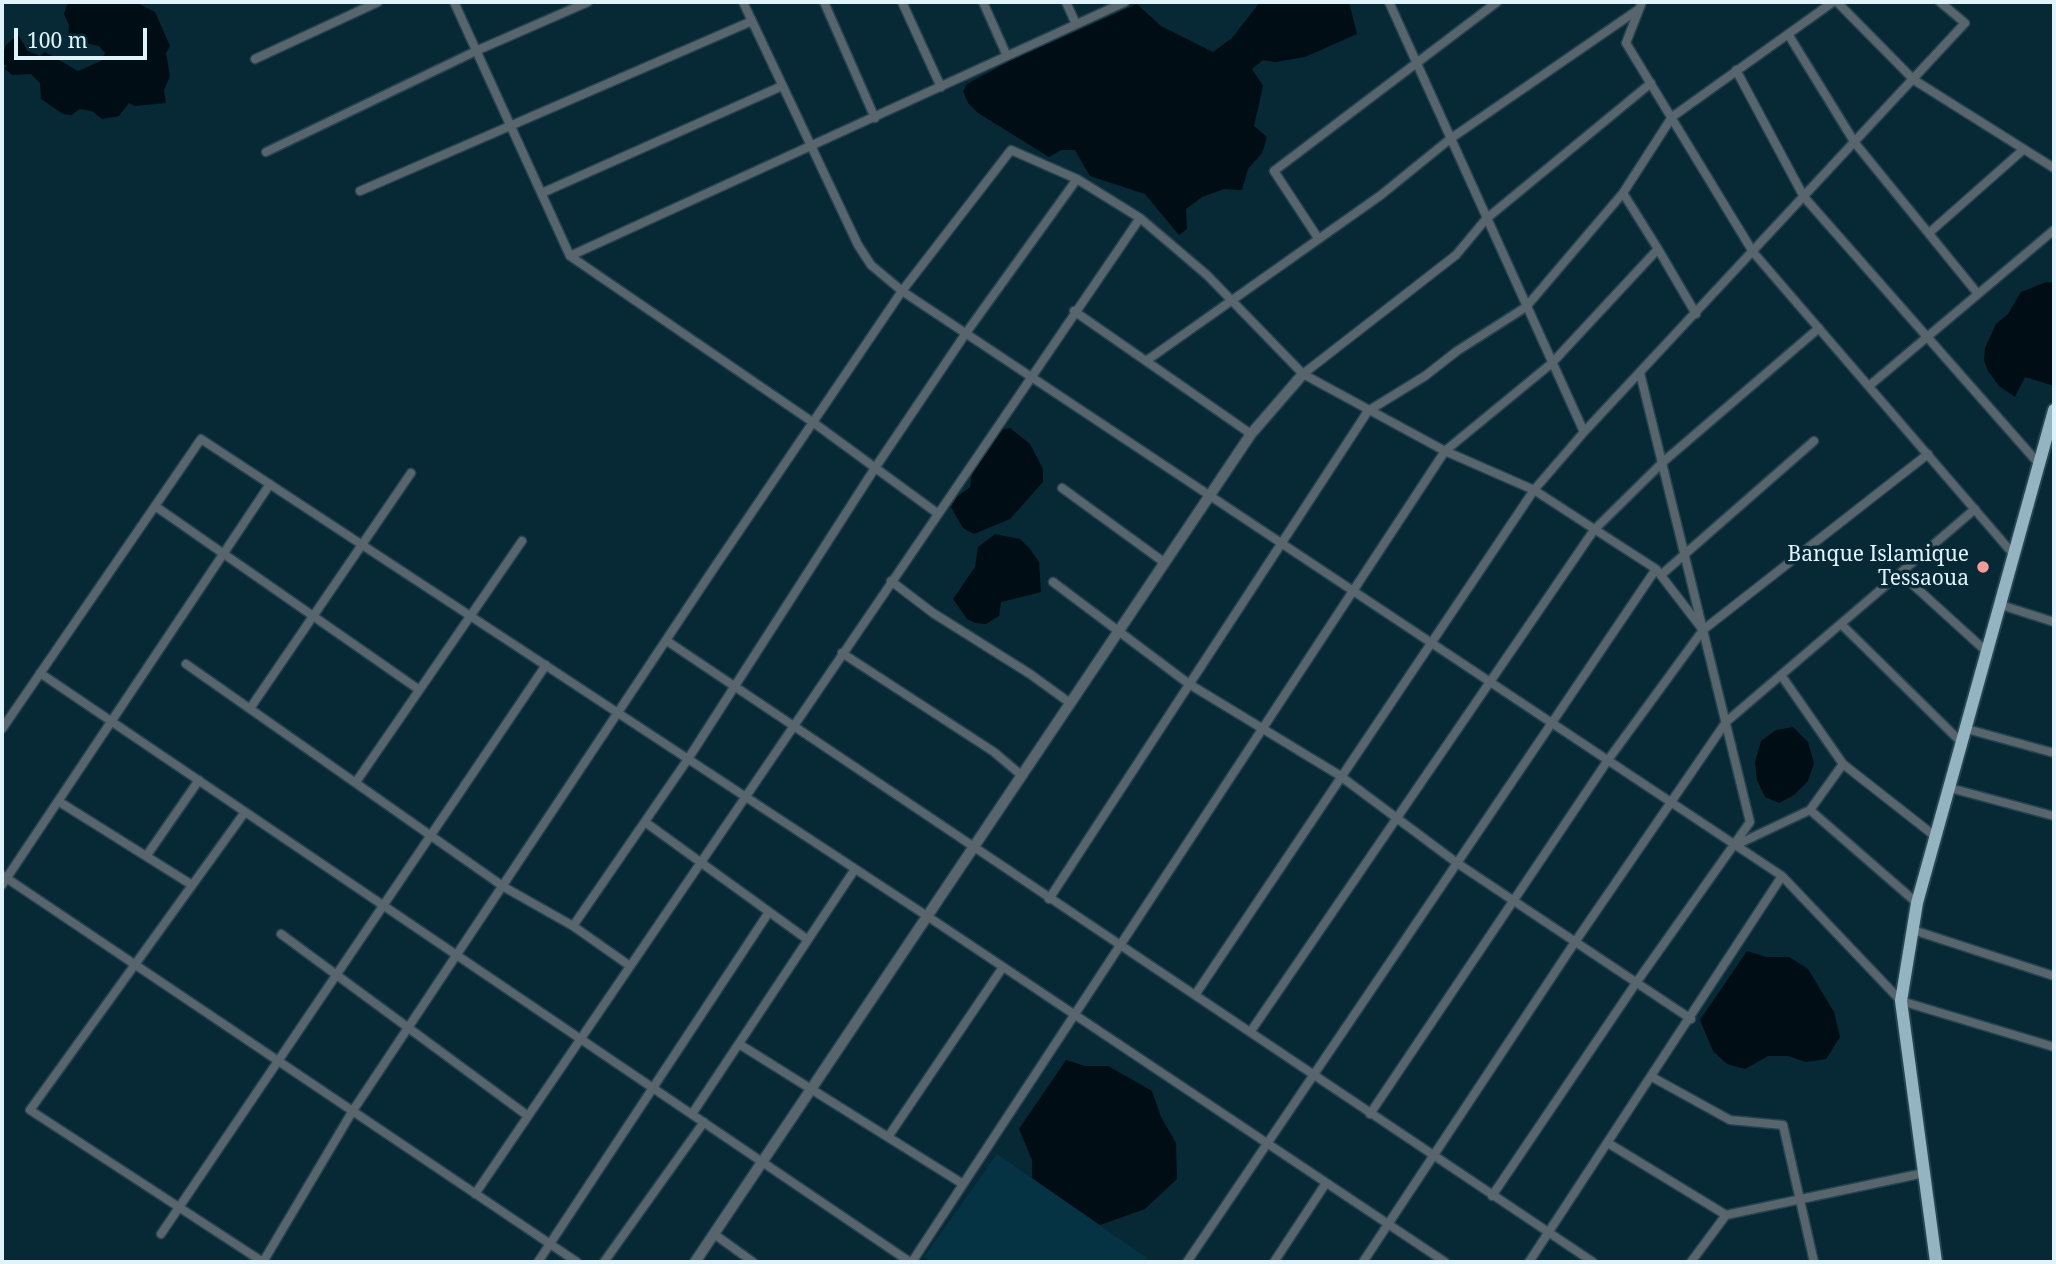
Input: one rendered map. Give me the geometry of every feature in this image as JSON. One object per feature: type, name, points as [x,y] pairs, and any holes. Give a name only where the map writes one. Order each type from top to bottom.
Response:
[{"type":"highway","points":[[1936,1262],[1901,1001],[1917,903],[2054,410]]},
{"type":"street","points":[[255,59],[378,2]]},
{"type":"street","points":[[454,2],[570,256],[814,423],[937,513]]},
{"type":"street","points":[[265,152],[478,50],[588,2]]},
{"type":"street","points":[[743,2],[858,245],[871,265],[902,291],[1433,641],[1782,876],[1901,1001],[2054,1047]]},
{"type":"street","points":[[824,2],[875,118]]},
{"type":"street","points":[[902,2],[941,87]]},
{"type":"street","points":[[983,2],[1007,56]]},
{"type":"street","points":[[1066,2],[1076,24]]},
{"type":"street","points":[[570,256],[1125,2]]},
{"type":"street","points":[[1389,2],[1584,432]]},
{"type":"street","points":[[1318,238],[1274,171],[1497,2]]},
{"type":"street","points":[[1049,899],[1368,411],[1526,307],[1623,193],[1672,117],[1835,2],[1914,80],[2054,168]]},
{"type":"street","points":[[1195,995],[1534,490],[1584,432],[1965,23],[1940,2]]},
{"type":"street","points":[[1640,6],[1626,43],[1753,253],[2014,555]]},
{"type":"street","points":[[1146,361],[1381,195],[1450,139],[1640,6]]},
{"type":"street","points":[[360,191],[752,21]]},
{"type":"street","points":[[1788,34],[1854,143],[1978,293]]},
{"type":"street","points":[[1737,70],[1804,197],[2039,464]]},
{"type":"street","points":[[695,1262],[1251,434],[1303,374],[1456,255],[1486,219],[1651,83]]},
{"type":"street","points":[[542,193],[782,86]]},
{"type":"street","points":[[1929,233],[2024,149]]},
{"type":"street","points":[[246,812],[30,1110],[263,1262],[352,1112],[902,291],[1011,150],[1077,179],[1140,218],[1207,275],[1303,374],[1445,451],[1534,490],[1658,572],[1703,630]]},
{"type":"street","points":[[573,926],[688,759],[875,468],[1077,179]]},
{"type":"street","points":[[1623,193],[1696,314]]},
{"type":"street","points":[[475,1194],[1074,311],[1140,218]]},
{"type":"street","points":[[1869,386],[2054,230]]},
{"type":"street","points":[[40,673],[911,1262],[1264,731],[1445,451],[1552,362],[1658,249]]},
{"type":"street","points":[[1074,311],[1251,434]]},
{"type":"street","points":[[1251,1031],[1594,530],[1662,462],[1819,328]]},
{"type":"street","points":[[1492,1196],[1636,983],[1750,822],[1640,373]]},
{"type":"street","points":[[2,729],[201,439],[927,916],[1445,1262]]},
{"type":"street","points":[[1187,1262],[1552,723],[1658,572],[1685,554],[1814,441]]},
{"type":"street","points":[[1370,1114],[1608,760],[1703,630],[1928,454]]},
{"type":"street","points":[[251,707],[411,473]]},
{"type":"street","points":[[271,484],[3,879],[577,1262]]},
{"type":"street","points":[[1062,488],[1165,563]]},
{"type":"street","points":[[155,506],[418,689]]},
{"type":"street","points":[[1363,1262],[1575,942],[1726,722],[1975,509]]},
{"type":"street","points":[[356,782],[468,615],[522,541]]},
{"type":"street","points":[[1899,573],[1987,652]]},
{"type":"street","points":[[891,581],[933,613],[1030,674],[1070,703]]},
{"type":"street","points":[[1053,582],[1103,617],[1117,633],[1189,684],[1342,777],[1457,863],[1691,1019]]},
{"type":"street","points":[[2001,605],[2054,622]]},
{"type":"street","points":[[1841,624],[1962,743]]},
{"type":"street","points":[[667,641],[879,786],[974,846],[1049,899],[1251,1031],[1313,1076],[1593,1262]]},
{"type":"street","points":[[842,653],[994,752],[1021,775]]},
{"type":"street","points":[[186,664],[251,707],[504,887],[573,926],[630,966]]},
{"type":"street","points":[[161,1234],[546,665]]},
{"type":"street","points":[[1781,676],[1843,764],[1936,837]]},
{"type":"street","points":[[1966,729],[2054,753]]},
{"type":"street","points":[[1736,845],[1810,810],[1843,764]]},
{"type":"street","points":[[147,855],[199,780]]},
{"type":"street","points":[[1950,788],[2054,816]]},
{"type":"street","points":[[58,801],[192,885]]},
{"type":"street","points":[[1810,810],[1917,903]]},
{"type":"street","points":[[645,822],[808,940]]},
{"type":"street","points":[[692,1114],[855,869]]},
{"type":"street","points":[[1530,1262],[1782,876]]},
{"type":"street","points":[[538,1262],[769,912]]},
{"type":"street","points":[[1913,930],[2054,976]]},
{"type":"street","points":[[281,934],[528,1116]]},
{"type":"street","points":[[888,1137],[1003,967]]},
{"type":"street","points":[[739,1044],[963,1184]]},
{"type":"street","points":[[1652,1077],[1730,1120],[1783,1125],[1814,1262]]},
{"type":"street","points":[[604,1262],[704,1122]]},
{"type":"street","points":[[1608,1143],[1726,1215]]},
{"type":"street","points":[[1691,1262],[1726,1215],[1924,1173]]},
{"type":"street","points":[[1274,1262],[1326,1182]]},
{"type":"street","points":[[714,1234],[753,1262]]},
{"type":"shaded area","points":[[68,2],[135,2],[155,12],[170,46],[166,53],[170,76],[164,90],[166,103],[135,106],[129,103],[119,116],[102,119],[92,111],[80,109],[71,115],[63,114],[41,99],[40,83],[31,74],[12,75],[5,69],[7,65],[2,64],[2,57],[6,45],[18,35],[28,51],[40,56],[45,52],[78,71],[101,61],[105,53],[99,46],[85,43],[76,46],[68,37],[69,25],[64,14]]},
{"type":"shaded area","points":[[1260,2],[1349,2],[1357,34],[1305,57],[1275,62],[1263,60],[1252,69],[1263,86],[1254,126],[1267,137],[1262,153],[1248,169],[1242,190],[1224,189],[1202,197],[1186,209],[1187,229],[1179,235],[1145,194],[1090,176],[1075,150],[1061,150],[1049,157],[978,113],[968,103],[963,91],[967,84],[1010,61],[1137,4],[1161,26],[1213,52],[1232,38]]},
{"type":"shaded area","points":[[2046,282],[2054,283],[2054,386],[2025,377],[2015,397],[1999,386],[1988,371],[1984,360],[1985,348],[1996,324],[2008,314],[2021,292]]},
{"type":"shaded area","points":[[1010,428],[1030,444],[1043,469],[1043,482],[1010,519],[974,534],[963,528],[951,507],[957,497],[970,487],[972,473],[1000,430]]},
{"type":"shaded area","points":[[995,534],[1020,539],[1030,549],[1039,562],[1041,592],[1001,602],[999,616],[986,624],[975,623],[967,619],[953,599],[975,567],[978,547]]},
{"type":"shaded area","points":[[1793,727],[1808,742],[1814,763],[1808,781],[1794,795],[1779,803],[1765,797],[1757,780],[1755,762],[1761,741],[1776,730]]},
{"type":"shaded area","points":[[1747,951],[1766,957],[1789,957],[1808,969],[1834,1012],[1840,1037],[1826,1059],[1806,1062],[1788,1056],[1768,1056],[1745,1069],[1727,1064],[1713,1051],[1700,1020]]},
{"type":"shaded area","points":[[1066,1060],[1085,1066],[1108,1066],[1152,1091],[1161,1117],[1176,1143],[1177,1179],[1145,1209],[1100,1225],[1032,1178],[1032,1160],[1019,1129]]},
{"type":"shaded area","points":[[997,1154],[1147,1258],[1144,1262],[932,1262],[924,1257]]},
{"type":"place","name":"Banque Islamique Tessaoua","points":[[1983,567]]}]
